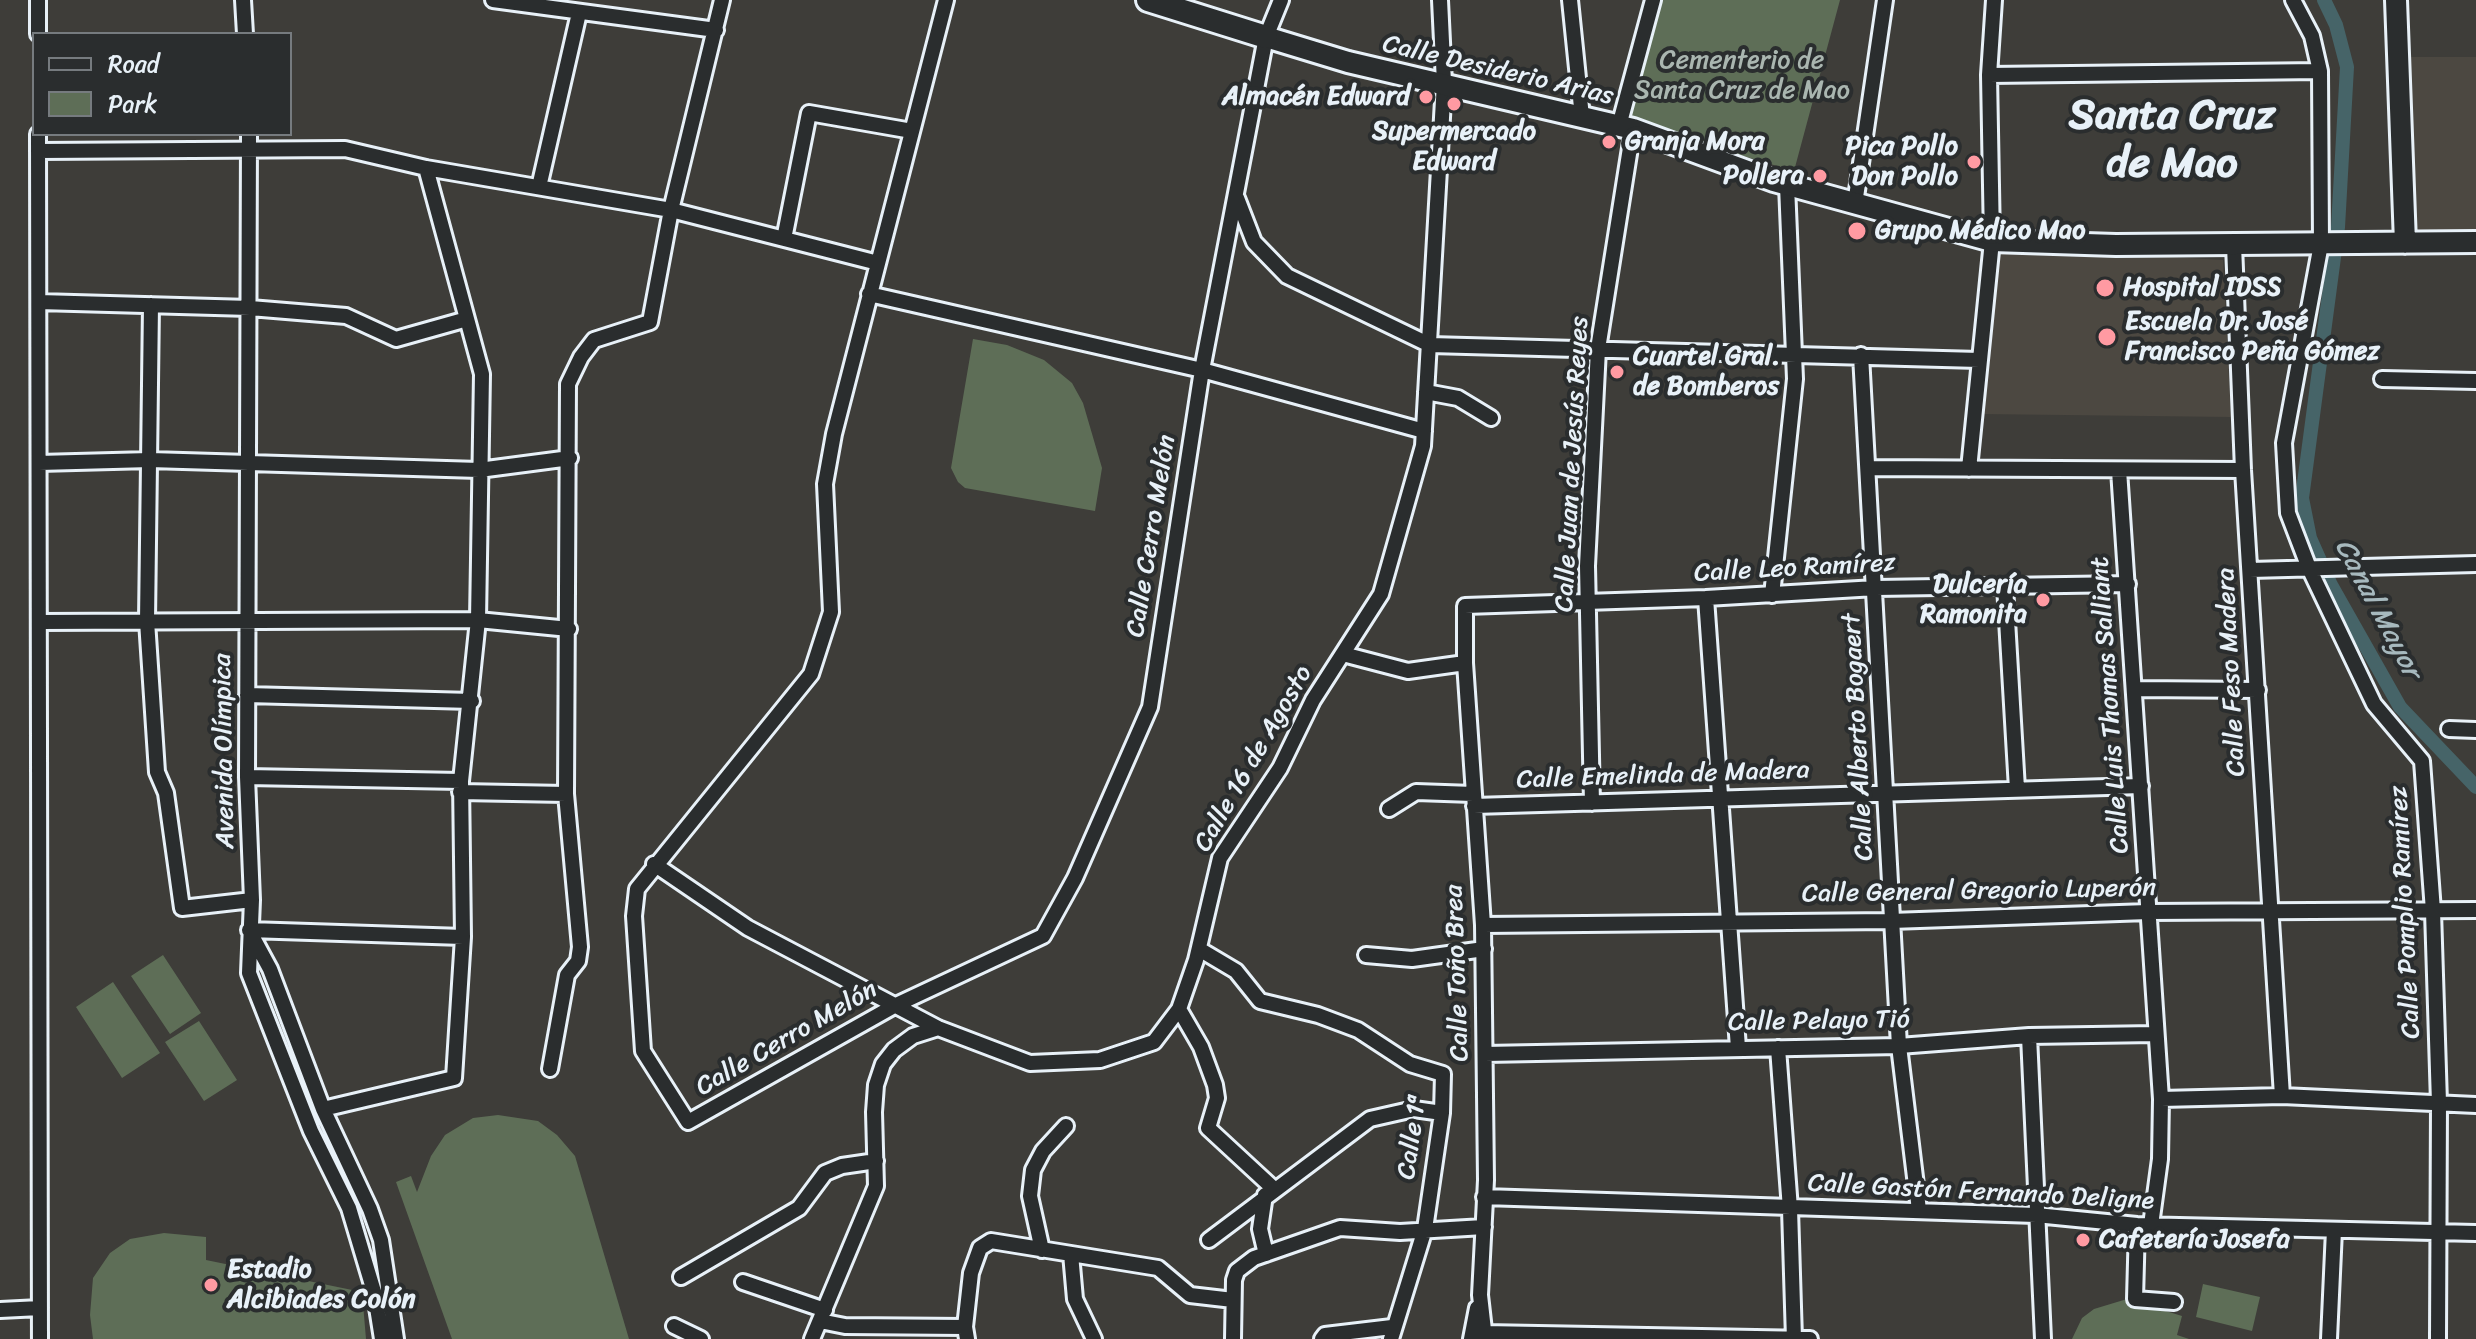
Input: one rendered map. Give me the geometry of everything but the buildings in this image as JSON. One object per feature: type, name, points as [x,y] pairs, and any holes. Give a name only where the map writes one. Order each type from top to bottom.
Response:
[{"type":"main road","points":[[1148,0],[1266,37]]},
{"type":"main road","points":[[2396,0],[2405,243]]},
{"type":"main road","name":"Calle Desiderio Arias","points":[[1266,37],[1348,62],[1626,128],[1787,185],[1992,241],[2234,245],[2476,242]]},
{"type":"street","points":[[38,0],[38,32]]},
{"type":"street","points":[[243,0],[245,32]]},
{"type":"street","points":[[493,0],[589,9],[716,30]]},
{"type":"street","points":[[550,1069],[567,975],[578,961],[580,947],[566,794],[568,384],[581,357],[594,340],[650,322],[671,210],[722,0]]},
{"type":"street","name":"Calle Cerro Melón","points":[[946,0],[834,434],[825,484],[831,612],[811,674],[654,864],[637,889],[634,916],[643,1051],[684,1120],[693,1120],[896,1005],[1043,936],[1075,878],[1150,707],[1202,370],[1266,37],[1281,0]]},
{"type":"street","name":"Calle 16 de Agosto","points":[[654,864],[748,928],[938,1028],[1030,1063],[1100,1060],[1154,1042],[1179,1009],[1199,949],[1220,858],[1280,768],[1313,700],[1381,594],[1424,431],[1444,83],[1440,0]]},
{"type":"street","points":[[1570,0],[1582,117]]},
{"type":"street","name":"Calle Juan de Jesús Reyes","points":[[1592,803],[1588,601],[1598,349],[1626,128],[1653,0]]},
{"type":"street","points":[[1855,204],[1885,0]]},
{"type":"street","points":[[1969,469],[1992,241],[1989,75],[1994,0]]},
{"type":"street","name":"Calle Pomplio Ramírez","points":[[2293,0],[2312,36],[2320,71],[2332,244],[2284,443],[2288,513],[2374,704],[2422,761],[2433,911],[2439,1103],[2436,1232],[2438,1339]]},
{"type":"street","points":[[539,187],[589,9]]},
{"type":"street","points":[[1989,75],[2320,71]]},
{"type":"street","points":[[784,239],[809,113],[912,131]]},
{"type":"street","points":[[38,136],[40,1339]]},
{"type":"street","points":[[38,151],[250,141],[345,149],[426,168],[671,210],[878,263]]},
{"type":"street","name":"Avenida Olímpica","points":[[250,141],[247,777],[252,900],[249,973],[311,1131],[349,1208],[375,1295],[382,1339]]},
{"type":"street","points":[[323,1109],[454,1078],[463,937],[461,786],[478,620],[482,374],[426,168]]},
{"type":"street","points":[[1772,595],[1795,379],[1787,185]]},
{"type":"street","points":[[1236,195],[1254,242],[1287,276],[1430,345],[1979,360]]},
{"type":"street","name":"Calle Feso Madera","points":[[2234,245],[2243,470],[2282,1096]]},
{"type":"street","points":[[869,294],[1202,370],[1424,431]]},
{"type":"street","points":[[39,302],[250,308],[346,316],[396,339],[467,319]]},
{"type":"street","points":[[151,305],[147,621],[157,772],[166,793],[182,908],[252,900]]},
{"type":"street","name":"Calle Alberto Bogaert","points":[[1861,355],[1899,1046],[1919,1210]]},
{"type":"street","points":[[2382,379],[2476,381]]},
{"type":"street","points":[[1426,392],[1458,398],[1491,418]]},
{"type":"street","points":[[39,463],[150,460],[479,470],[570,458]]},
{"type":"street","points":[[1869,468],[2243,470]]},
{"type":"street","name":"Calle Luis Thomas Salliant","points":[[2119,470],[2161,1099],[2160,1159],[2144,1225],[2135,1299],[2174,1302]]},
{"type":"street","points":[[2250,570],[2476,564]]},
{"type":"street","name":"Calle Leo Ramírez","points":[[1465,606],[1706,598],[1876,588],[2128,584]]},
{"type":"street","points":[[2005,586],[2017,789]]},
{"type":"street","points":[[1706,598],[1738,1048]]},
{"type":"street","name":"Calle Toño Brea","points":[[1465,606],[1465,663],[1484,949],[1484,1227],[1480,1337]]},
{"type":"street","points":[[40,622],[478,620],[569,629]]},
{"type":"street","points":[[1343,654],[1408,671],[1465,663]]},
{"type":"street","points":[[2136,689],[2258,690]]},
{"type":"street","points":[[247,695],[472,701]]},
{"type":"street","points":[[2449,729],[2476,730]]},
{"type":"street","points":[[247,777],[461,786],[566,794]]},
{"type":"street","name":"Calle Emelinda de Madera","points":[[1389,809],[1416,792],[1474,800],[1592,803],[2141,786]]},
{"type":"street","name":"Calle General Gregorio Luperón","points":[[1483,925],[1891,921],[2148,912],[2476,910]]},
{"type":"street","points":[[249,930],[463,937]]},
{"type":"street","points":[[249,930],[270,969],[323,1109],[381,1240],[396,1339]]},
{"type":"street","name":"Calle 1ª","points":[[1199,949],[1236,971],[1260,1001],[1318,1015],[1358,1030],[1410,1064],[1443,1074],[1442,1113],[1425,1229],[1391,1333]]},
{"type":"street","points":[[1366,955],[1412,959],[1484,949]]},
{"type":"street","points":[[1179,1009],[1201,1047],[1215,1085],[1217,1098],[1208,1122],[1212,1134],[1269,1192]]},
{"type":"street","points":[[812,1339],[869,1209],[876,1186],[876,1085],[883,1064],[894,1050],[913,1036],[938,1028]]},
{"type":"street","name":"Calle Pelayo Tió","points":[[1485,1054],[1899,1046],[2029,1036],[2155,1034]]},
{"type":"street","points":[[2029,1036],[2043,1339]]},
{"type":"street","points":[[1778,1048],[1790,1209],[1794,1339]]},
{"type":"street","points":[[2161,1099],[2282,1096],[2476,1105]]},
{"type":"street","points":[[1209,1240],[1370,1119],[1414,1109],[1442,1113]]},
{"type":"street","points":[[1042,1250],[1030,1196],[1033,1170],[1043,1151],[1066,1126]]},
{"type":"street","points":[[681,1277],[799,1208],[825,1173],[842,1166],[876,1161]]},
{"type":"street","points":[[1266,1254],[1260,1229],[1269,1192]]},
{"type":"street","name":"Calle Gastón Fernando Deligne","points":[[1484,1197],[1790,1209],[1919,1210],[2036,1215],[2144,1225],[2476,1233]]},
{"type":"street","points":[[1233,1339],[1237,1271],[1266,1254],[1340,1228],[1400,1232],[1484,1227]]},
{"type":"street","points":[[2329,1339],[2334,1230]]},
{"type":"street","points":[[743,1282],[845,1326],[966,1333],[971,1273],[980,1248],[991,1241],[1158,1268],[1190,1295],[1233,1300]]},
{"type":"street","points":[[1071,1254],[1075,1299],[1094,1339]]},
{"type":"street","points":[[0,1310],[40,1308]]},
{"type":"street","points":[[674,1326],[701,1339]]},
{"type":"street","points":[[1322,1339],[1325,1335],[1391,1333]]},
{"type":"street","points":[[1480,1337],[1810,1339]]},
{"type":"shaded area","points":[[2408,57],[2476,57],[2476,235],[2411,237]]},
{"type":"shaded area","name":"Escuela Dr. José Francisco Peña Gómez","points":[[1997,247],[2223,260],[2231,417],[1980,414]]},
{"type":"green space","name":"Cementerio de Santa Cruz de Mao","points":[[1658,0],[1840,0],[1794,171],[1625,121]]},
{"type":"green space","points":[[973,339],[1007,345],[1044,360],[1072,383],[1083,403],[1102,468],[1095,511],[965,488],[958,482],[951,468]]},
{"type":"green space","points":[[163,955],[201,1013],[170,1034],[131,976]]},
{"type":"green space","points":[[113,982],[160,1053],[122,1078],[76,1007]]},
{"type":"green space","points":[[199,1021],[237,1080],[204,1101],[165,1042]]},
{"type":"green space","points":[[498,1115],[538,1121],[557,1135],[575,1156],[629,1339],[452,1339],[396,1182],[411,1176],[417,1192],[431,1156],[445,1135],[473,1118]]},
{"type":"green space","name":"Estadio Alcibiades Colón","points":[[164,1233],[206,1237],[206,1260],[362,1292],[366,1339],[93,1339],[90,1315],[93,1278],[110,1253],[130,1239]]},
{"type":"green space","points":[[2203,1284],[2260,1297],[2252,1331],[2196,1317]]},
{"type":"green space","points":[[2127,1299],[2182,1316],[2177,1335],[2189,1339],[2072,1339],[2082,1318],[2094,1309]]},
{"type":"waterway","name":"Canal Mayor","points":[[2324,0],[2336,25],[2347,67],[2338,227],[2302,498],[2310,538],[2331,585],[2400,707],[2476,787]]},
{"type":"place","name":"Almacén Edward","points":[[1426,97]]},
{"type":"place","name":"Supermercado Edward","points":[[1454,104]]},
{"type":"place","name":"Granja Mora","points":[[1609,142]]},
{"type":"place","name":"Pica Pollo Don Pollo","points":[[1974,162]]},
{"type":"place","name":"Pollera","points":[[1820,176]]},
{"type":"place","name":"Grupo Médico Mao","points":[[1857,231]]},
{"type":"place","name":"Hospital IDSS","points":[[2105,288]]},
{"type":"place","name":"Escuela Dr. José Francisco Peña Gómez","points":[[2107,337]]},
{"type":"place","name":"Cuartel Gral. de Bomberos","points":[[1617,372]]},
{"type":"place","name":"Dulcería Ramonita","points":[[2043,600]]},
{"type":"place","name":"Cafetería Josefa","points":[[2083,1240]]},
{"type":"place","name":"Estadio Alcibiades Colón","points":[[211,1285]]},
{"type":"district","name":"Santa Cruz de Mao","points":[[2172,141]]}]
